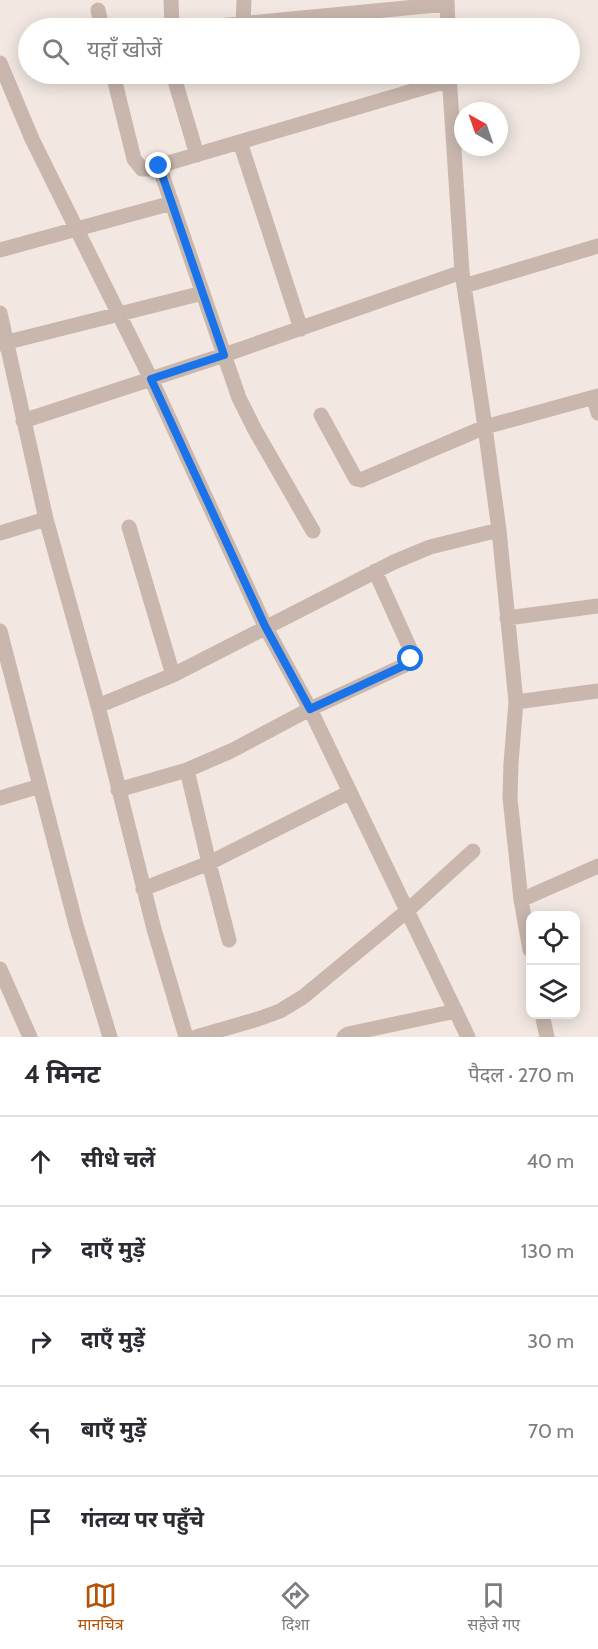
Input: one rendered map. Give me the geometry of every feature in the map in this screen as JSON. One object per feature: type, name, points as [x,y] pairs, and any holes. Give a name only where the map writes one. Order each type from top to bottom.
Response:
[{"type":"street","points":[[171,0],[172,18]]},
{"type":"street","points":[[243,18],[244,0]]},
{"type":"street","points":[[305,18],[447,2],[448,18]]},
{"type":"street","points":[[98,10],[100,18]]},
{"type":"street","points":[[0,63],[32,139],[151,379],[265,626],[310,709],[468,1037]]},
{"type":"street","points":[[115,84],[134,159],[142,169],[148,170],[426,84]]},
{"type":"street","points":[[176,84],[197,155]]},
{"type":"street","points":[[449,84],[463,279],[498,530],[516,702],[510,798],[521,900],[526,925]]},
{"type":"street","points":[[240,142],[301,329]]},
{"type":"street","points":[[159,166],[224,355],[250,422],[313,531]]},
{"type":"street","points":[[0,250],[172,203]]},
{"type":"street","points":[[23,421],[301,329],[463,279],[598,246]]},
{"type":"street","points":[[3,343],[203,293]]},
{"type":"street","points":[[0,313],[3,343],[46,519],[98,706],[143,889],[186,1037]]},
{"type":"street","points":[[321,415],[357,479],[361,480],[485,427],[596,397],[598,413]]},
{"type":"street","points":[[0,533],[46,519]]},
{"type":"street","points":[[129,527],[173,675]]},
{"type":"street","points":[[98,706],[173,675],[375,571],[430,547],[498,530]]},
{"type":"street","points":[[118,790],[188,770],[403,666],[411,659],[412,653],[375,571]]},
{"type":"street","points":[[507,618],[598,606]]},
{"type":"street","points":[[0,631],[82,945],[111,1037]]},
{"type":"street","points":[[516,702],[598,691]]},
{"type":"street","points":[[188,770],[229,940]]},
{"type":"street","points":[[0,798],[40,786]]},
{"type":"street","points":[[143,889],[209,863],[350,792]]},
{"type":"street","points":[[196,1037],[280,1011],[303,997],[407,911],[473,851]]},
{"type":"street","points":[[521,900],[598,866]]},
{"type":"street","points":[[0,969],[30,1037]]},
{"type":"street","points":[[344,1037],[348,1034],[456,1011]]},
{"type":"street","points":[[543,1019],[547,1037]]},
{"type":"route","points":[[159,166],[224,355],[151,379],[265,626],[310,709],[403,666],[411,659]]}]
